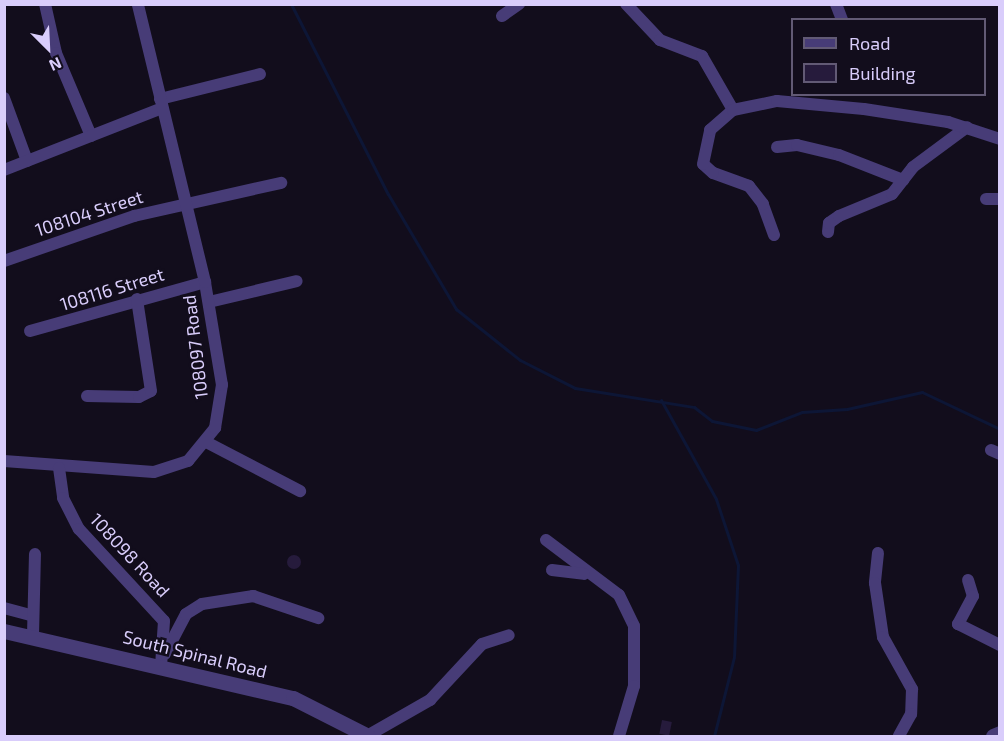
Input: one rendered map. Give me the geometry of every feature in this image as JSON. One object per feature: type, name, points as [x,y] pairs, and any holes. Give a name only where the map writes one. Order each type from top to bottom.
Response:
[{"type":"street","points":[[45,4],[56,53],[91,136]]},
{"type":"street","name":"108097 Road","points":[[138,4],[206,282],[222,384],[220,409],[208,443]]},
{"type":"street","points":[[502,16],[519,4]]},
{"type":"street","points":[[626,4],[660,40],[702,56],[733,110]]},
{"type":"street","points":[[4,170],[91,136],[161,103],[260,74]]},
{"type":"street","points":[[4,98],[27,161]]},
{"type":"street","points":[[774,235],[763,204],[749,186],[703,164],[710,130],[733,110],[777,101],[831,100],[968,127],[999,139]]},
{"type":"street","points":[[828,232],[834,219],[883,200],[903,180],[968,127]]},
{"type":"street","points":[[777,147],[798,145],[839,155],[903,180]]},
{"type":"street","name":"108104 Street","points":[[4,261],[85,230],[281,183]]},
{"type":"street","points":[[986,199],[999,199]]},
{"type":"street","name":"108116 Street","points":[[30,331],[137,299],[206,282]]},
{"type":"street","points":[[209,302],[297,282]]},
{"type":"street","points":[[87,396],[139,397],[151,391],[137,299]]},
{"type":"street","points":[[4,461],[59,468],[154,472],[188,461],[208,443],[300,490]]},
{"type":"street","name":"108098 Road","points":[[59,468],[63,498],[79,529],[160,613],[167,630],[161,662]]},
{"type":"street","points":[[546,540],[585,574],[618,595],[634,626],[631,706],[619,736]]},
{"type":"street","points":[[878,553],[875,583],[883,637],[912,690],[911,714],[899,736]]},
{"type":"street","points":[[33,634],[35,554]]},
{"type":"street","points":[[552,570],[585,574]]},
{"type":"street","points":[[968,580],[973,596],[958,624],[999,645]]},
{"type":"street","points":[[161,662],[186,614],[202,604],[253,596],[318,618]]},
{"type":"street","points":[[4,608],[33,616]]},
{"type":"street","name":"South Spinal Road","points":[[4,631],[33,634],[161,662],[293,698],[368,736]]},
{"type":"street","points":[[368,736],[430,700],[482,644],[509,634]]},
{"type":"street","points":[[993,736],[999,733]]},
{"type":"building","points":[[294,555],[299,557],[301,562],[299,567],[294,569],[289,567],[287,562],[289,557]]},
{"type":"building","points":[[662,720],[672,722],[669,736],[659,734]]},
{"type":"waterway","points":[[291,4],[388,194],[456,309],[520,360],[575,388],[694,407],[712,421],[756,430],[802,412],[847,409],[922,392],[1000,429]]},
{"type":"waterway","points":[[661,400],[716,499],[738,565],[734,657],[714,736]]}]
